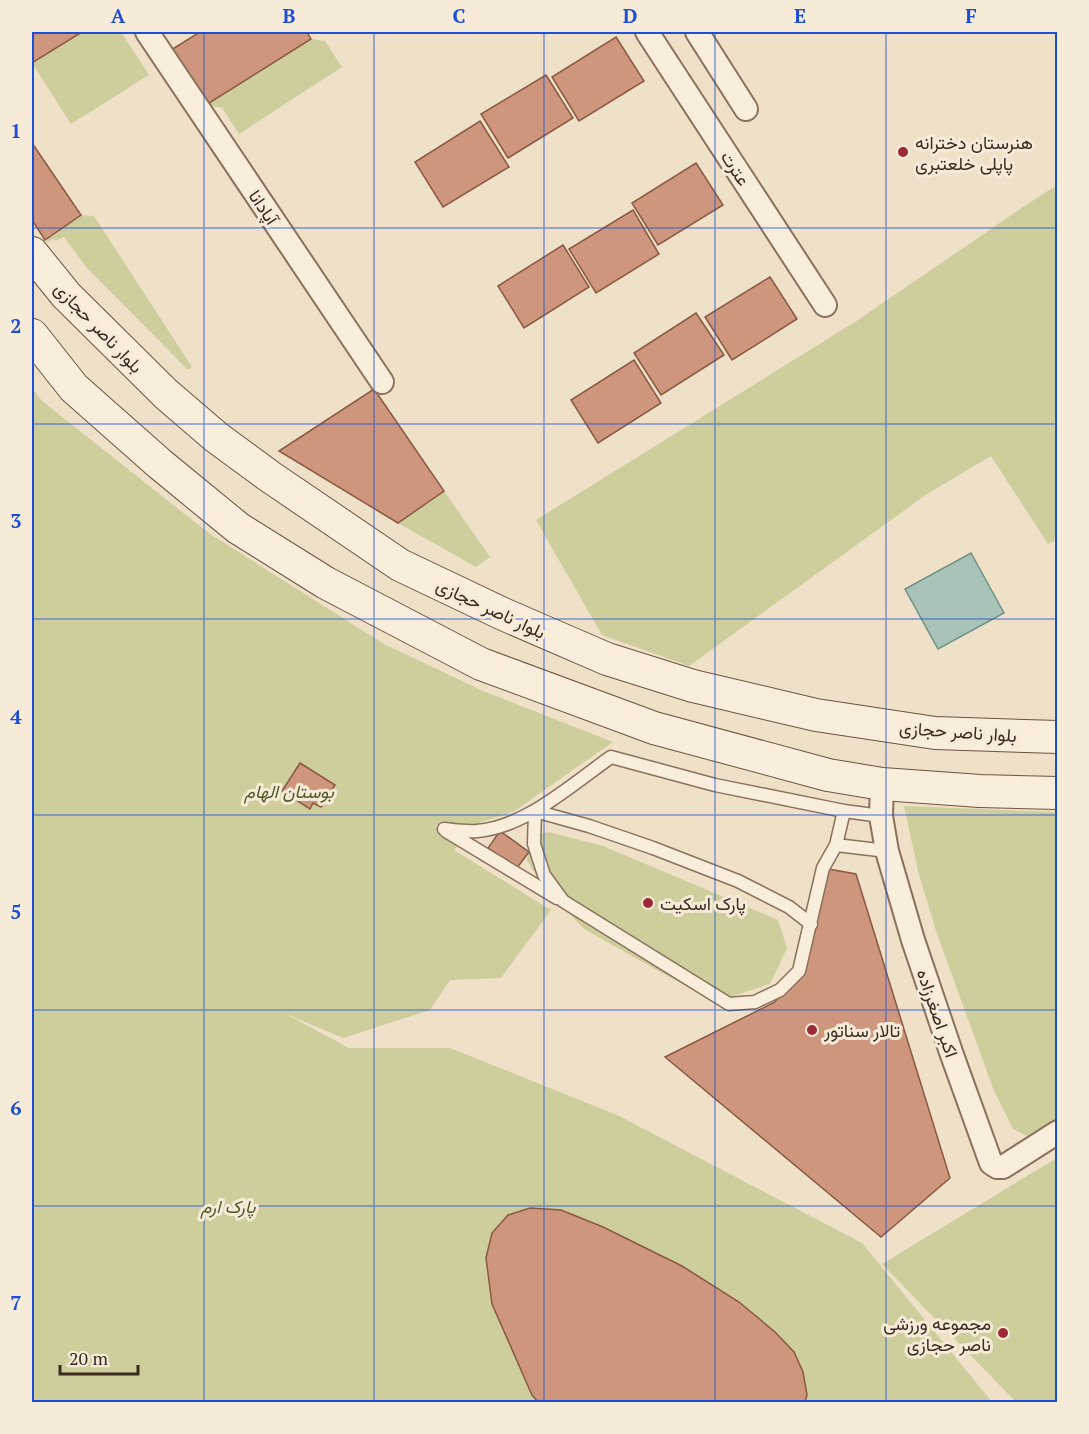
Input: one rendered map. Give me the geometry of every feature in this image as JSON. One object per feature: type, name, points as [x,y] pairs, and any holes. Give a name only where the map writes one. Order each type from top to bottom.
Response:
[{"type":"main road","name":"بلوار ناصر حجازی","points":[[32,253],[66,295],[166,394],[216,437],[399,565],[503,614],[607,659],[693,686],[816,715],[934,733],[1058,737]]},
{"type":"main road","points":[[32,335],[74,388],[160,464],[238,528],[326,583],[482,664],[643,724],[828,775],[882,784],[980,791],[1058,793]]},
{"type":"street","name":"آپادانا","points":[[147,32],[382,381]]},
{"type":"street","name":"عترت","points":[[647,32],[825,305]]},
{"type":"street","points":[[696,32],[746,109]]},
{"type":"street","name":"اکبر اصغرزاده","points":[[882,784],[880,816],[887,851],[913,940],[991,1163],[997,1167],[1003,1167],[1058,1132]]},
{"type":"lane","points":[[844,811],[836,845],[824,868],[799,972],[780,990],[755,1002],[729,1004],[444,829],[476,831],[506,825],[535,811],[611,757],[715,785],[880,816]]},
{"type":"lane","points":[[535,811],[534,844],[544,875],[563,902]]},
{"type":"lane","points":[[535,811],[621,837],[738,881],[789,907],[811,924]]},
{"type":"lane","points":[[836,845],[887,851]]},
{"type":"green space","points":[[82,32],[121,32],[149,75],[71,124],[32,63]]},
{"type":"green space","points":[[311,39],[325,41],[342,67],[239,134],[222,108],[206,105]]},
{"type":"green space","points":[[1057,185],[1057,540],[1048,544],[991,456],[927,494],[689,666],[602,635],[536,520],[858,320]]},
{"type":"green space","points":[[81,215],[94,216],[192,367],[188,370],[87,268],[64,237],[56,241],[45,240]]},
{"type":"green space","name":"پارک ارم","points":[[32,388],[42,401],[210,534],[384,644],[483,691],[613,742],[513,812],[481,822],[454,850],[551,910],[501,978],[450,980],[430,1010],[343,1038],[284,1013],[349,1048],[450,1048],[617,1115],[862,1243],[992,1402],[32,1402]]},
{"type":"green space","points":[[444,491],[490,557],[476,567],[398,523]]},
{"type":"green space","points":[[904,806],[1057,812],[1057,1121],[1032,1138],[1013,1129],[994,1091],[936,931],[918,871]]},
{"type":"green space","name":"پارک اسکیت","points":[[549,832],[603,846],[778,920],[787,948],[770,984],[714,1002],[584,929],[543,886],[527,860],[530,836]]},
{"type":"green space","name":"مجموعه ورزشی ناصر حجازی","points":[[1057,1158],[1057,1402],[1016,1402],[882,1264]]},
{"type":"shaded area","points":[[971,553],[1004,613],[938,649],[905,589]]},
{"type":"building","points":[[32,32],[82,32],[32,63]]},
{"type":"building","points":[[200,32],[307,32],[311,39],[206,105],[171,50]]},
{"type":"building","points":[[616,37],[644,81],[579,121],[552,77]]},
{"type":"building","points":[[546,75],[573,118],[508,158],[481,114]]},
{"type":"building","points":[[480,121],[509,167],[443,207],[415,162]]},
{"type":"building","points":[[32,143],[81,215],[45,240],[32,220]]},
{"type":"building","points":[[696,163],[723,205],[658,245],[632,203]]},
{"type":"building","points":[[633,210],[659,254],[596,293],[569,249]]},
{"type":"building","points":[[563,245],[589,287],[524,328],[498,286]]},
{"type":"building","points":[[770,277],[797,319],[732,360],[705,317]]},
{"type":"building","points":[[696,313],[724,355],[661,395],[634,353]]},
{"type":"building","points":[[634,360],[661,403],[598,443],[571,400]]},
{"type":"building","points":[[374,389],[444,491],[398,523],[279,451]]},
{"type":"building","points":[[300,763],[335,785],[321,807],[313,803],[310,809],[282,791]]},
{"type":"building","points":[[500,831],[529,852],[517,868],[488,848]]},
{"type":"building","name":"تالار سناتور","points":[[823,868],[856,874],[950,1178],[881,1237],[665,1057],[775,1002],[809,954]]},
{"type":"building","points":[[530,1208],[561,1210],[603,1227],[682,1266],[739,1302],[775,1332],[794,1352],[803,1372],[807,1395],[805,1402],[538,1402],[532,1395],[492,1304],[486,1258],[492,1233],[508,1215]]},
{"type":"place","name":"هنرستان دخترانه پاپلی خلعتبری","points":[[903,152]]},
{"type":"place","name":"پارک اسکیت","points":[[648,903]]},
{"type":"place","name":"تالار سناتور","points":[[812,1030]]},
{"type":"place","name":"مجموعه ورزشی ناصر حجازی","points":[[1003,1333]]},
{"type":"park label","name":"بوستان الهام","points":[[289,791]]}]
